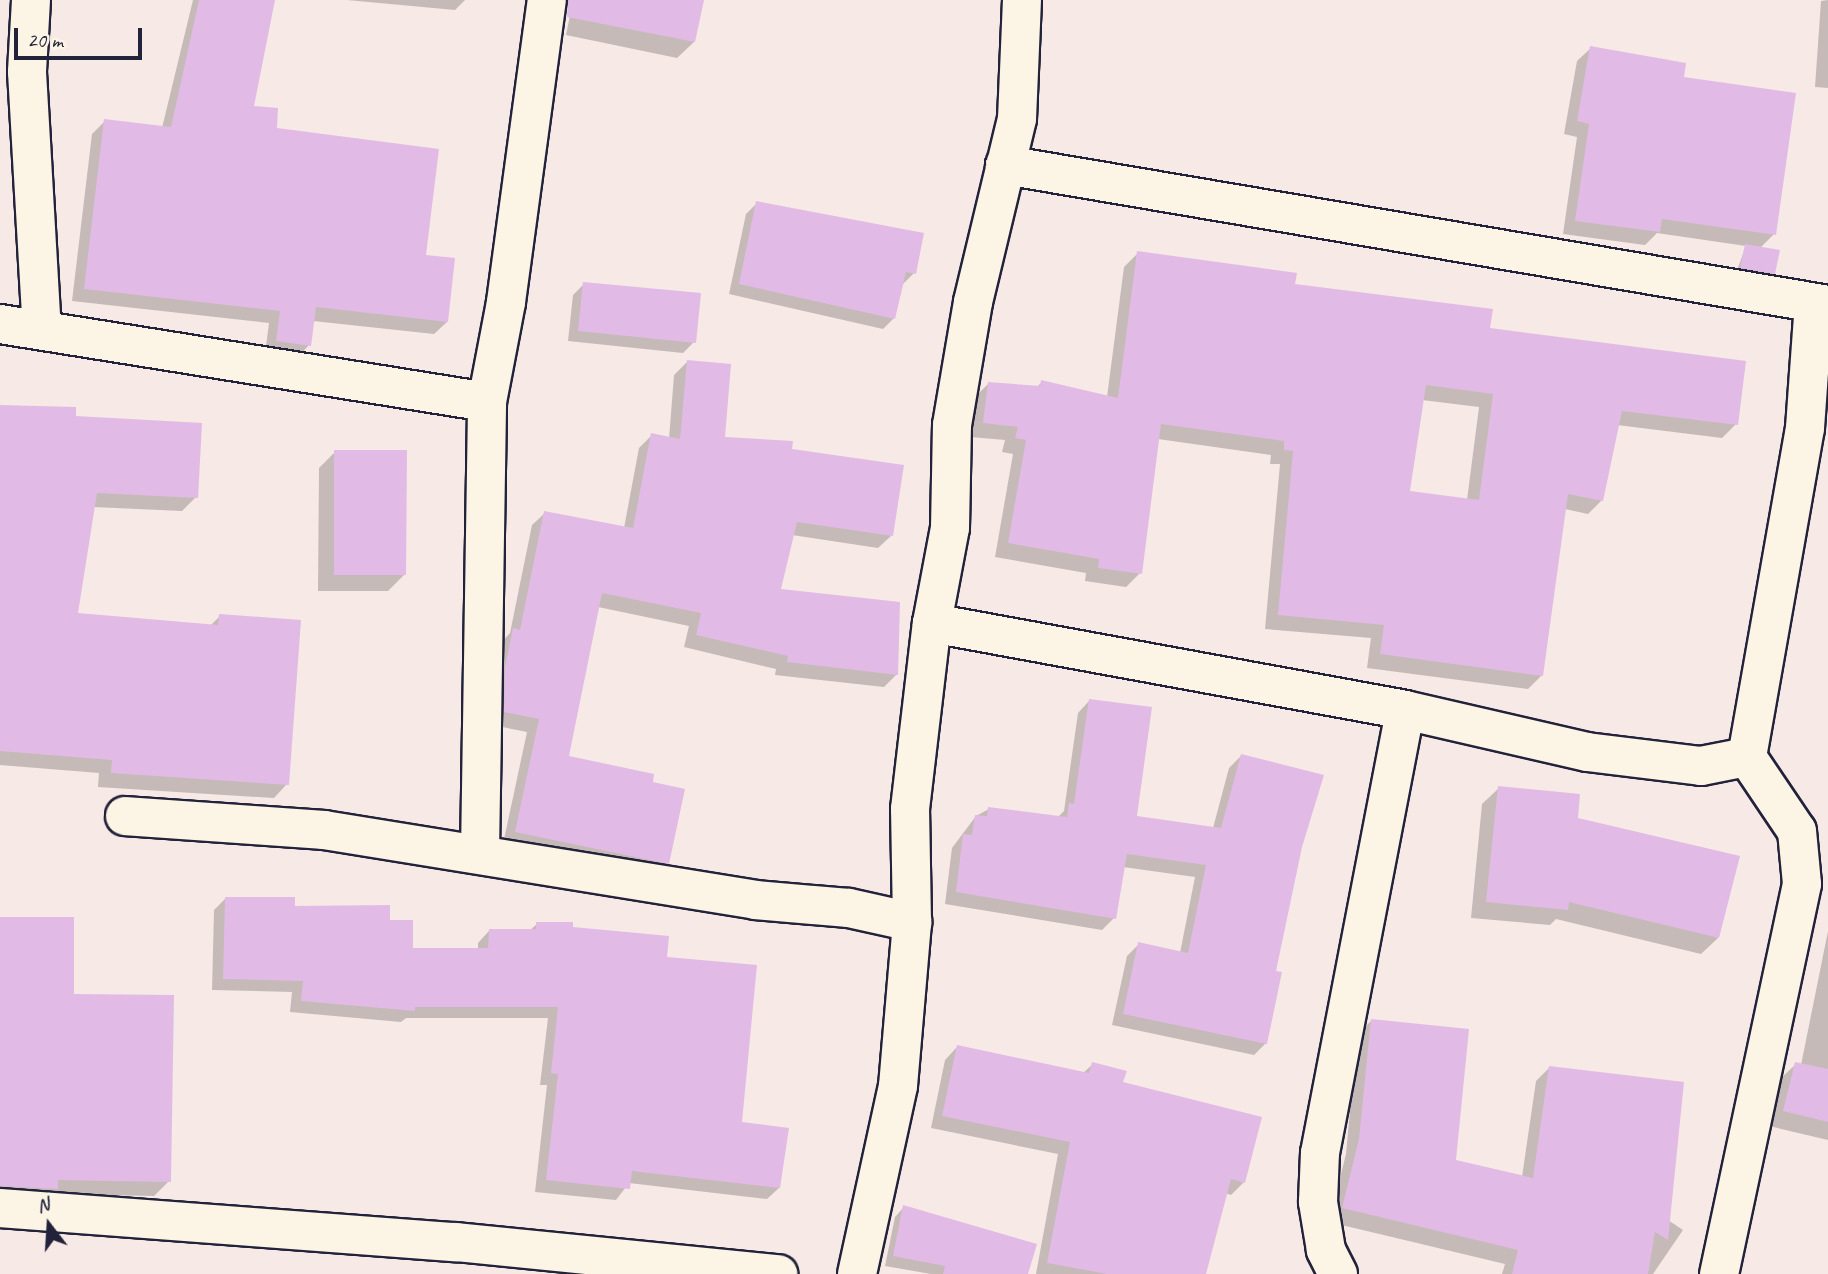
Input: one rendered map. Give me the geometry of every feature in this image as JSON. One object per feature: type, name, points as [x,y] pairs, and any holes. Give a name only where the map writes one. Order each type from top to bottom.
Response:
[{"type":"street","points":[[31,0],[27,72],[42,330]]},
{"type":"street","points":[[480,853],[487,402],[506,302],[547,0]]},
{"type":"street","points":[[857,1274],[898,1086],[912,922],[910,809],[932,623],[950,528],[952,425],[973,302],[1017,120],[1022,0]]},
{"type":"street","points":[[1005,165],[1821,304],[1805,428],[1747,757],[1797,831],[1802,884],[1719,1274]]},
{"type":"street","points":[[0,324],[487,402]]},
{"type":"street","points":[[932,623],[1405,710],[1587,752],[1700,766],[1747,757]]},
{"type":"street","points":[[1338,1274],[1326,1250],[1318,1202],[1320,1153],[1405,710]]},
{"type":"street","points":[[125,816],[324,830],[480,853],[755,901],[849,908],[912,922]]},
{"type":"street","points":[[0,1208],[578,1264],[778,1274]]},
{"type":"building","points":[[199,0],[275,0],[254,106],[278,108],[277,128],[439,149],[426,255],[455,258],[448,322],[316,307],[311,346],[276,341],[280,311],[84,289],[104,119],[171,127]]},
{"type":"building","points":[[568,0],[704,0],[695,42],[567,17]]},
{"type":"building","points":[[1590,46],[1686,63],[1684,77],[1796,93],[1776,235],[1662,219],[1660,232],[1575,221],[1589,124],[1577,121]]},
{"type":"building","points":[[756,201],[924,233],[916,274],[906,272],[895,319],[739,284]]},
{"type":"building","points":[[1745,244],[1780,250],[1775,274],[1740,268]]},
{"type":"building","points":[[1137,251],[1297,273],[1295,284],[1493,309],[1490,328],[1746,361],[1738,425],[1622,411],[1603,501],[1568,494],[1543,676],[1380,654],[1384,625],[1278,615],[1293,451],[1284,450],[1284,441],[1161,424],[1142,574],[1098,568],[1099,559],[1008,543],[1026,440],[1015,438],[1018,427],[983,423],[988,382],[1040,386],[1041,380],[1118,398]],"holes":[[[1426,385],[1493,394],[1479,500],[1410,491]]]},
{"type":"building","points":[[583,282],[701,293],[696,343],[578,331]]},
{"type":"building","points":[[687,360],[731,364],[725,437],[793,441],[792,449],[904,465],[893,536],[797,522],[781,589],[900,602],[898,675],[787,662],[788,656],[696,635],[701,613],[602,593],[569,756],[654,774],[653,782],[685,789],[669,864],[515,832],[539,719],[504,712],[505,668],[513,628],[520,630],[544,511],[633,528],[651,433],[680,439]]},
{"type":"building","points":[[0,405],[76,407],[76,416],[202,423],[198,498],[97,493],[78,613],[218,625],[219,614],[301,620],[289,785],[111,773],[112,760],[0,751]]},
{"type":"building","points":[[334,450],[407,450],[406,575],[334,575]]},
{"type":"building","points":[[1089,699],[1152,707],[1137,816],[1221,828],[1241,754],[1324,775],[1302,847],[1276,971],[1282,972],[1267,1044],[1123,1014],[1138,942],[1188,953],[1206,865],[1127,854],[1116,919],[956,892],[963,834],[972,835],[975,815],[987,816],[988,807],[1067,817],[1069,803],[1074,804]]},
{"type":"building","points":[[1498,786],[1580,794],[1578,818],[1740,856],[1719,938],[1569,902],[1568,910],[1486,902]]},
{"type":"building","points":[[225,897],[295,897],[295,906],[390,905],[390,920],[413,920],[413,948],[488,948],[489,929],[536,929],[536,922],[573,922],[573,927],[669,936],[667,957],[757,965],[742,1122],[789,1128],[780,1188],[632,1171],[630,1189],[546,1180],[558,1074],[551,1073],[558,1007],[415,1007],[415,1011],[301,1001],[303,981],[223,979]]},
{"type":"building","points":[[0,917],[74,917],[74,994],[174,995],[171,1182],[58,1180],[58,1189],[0,1186]]},
{"type":"building","points":[[1371,1019],[1469,1029],[1456,1160],[1533,1178],[1549,1066],[1684,1082],[1668,1240],[1655,1232],[1648,1274],[1512,1274],[1518,1250],[1342,1208],[1359,1139]]},
{"type":"building","points":[[957,1045],[1089,1073],[1092,1062],[1127,1071],[1123,1082],[1262,1117],[1245,1183],[1231,1179],[1206,1274],[1107,1274],[1047,1263],[1070,1142],[942,1116]]},
{"type":"building","points":[[1795,1062],[1828,1069],[1828,1122],[1783,1111]]},
{"type":"building","points":[[903,1205],[1037,1244],[1028,1274],[943,1274],[945,1266],[893,1256]]}]
